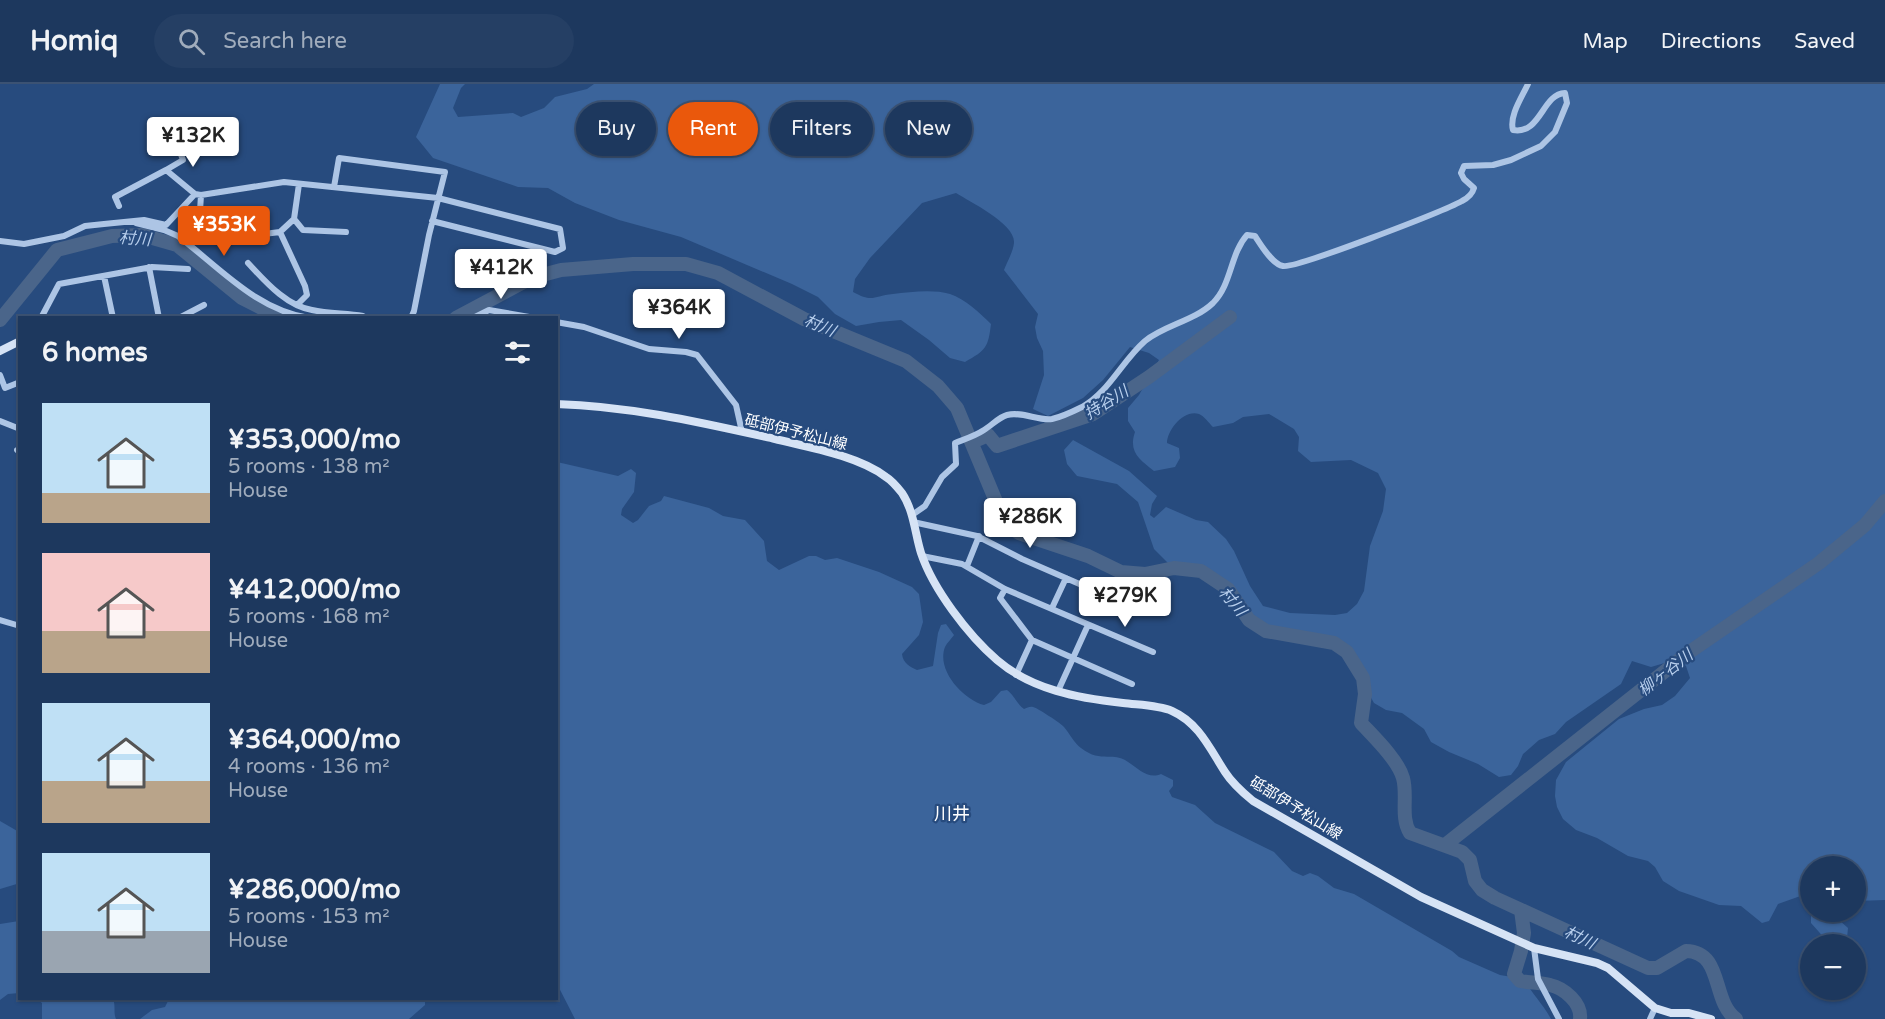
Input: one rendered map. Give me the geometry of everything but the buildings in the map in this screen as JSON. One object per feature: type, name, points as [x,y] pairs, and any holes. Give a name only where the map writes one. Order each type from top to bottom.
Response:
[{"type":"main road","points":[[0,351],[18,342]]},
{"type":"main road","name":"砥部伊予松山線","points":[[558,404],[604,406],[742,432],[827,451],[859,463],[886,477],[902,494],[913,519],[922,556],[950,607],[995,658],[1016,675],[1084,698],[1172,711],[1192,724],[1225,772],[1253,801],[1421,897],[1501,935],[1534,948],[1602,965],[1655,1008]]},
{"type":"main road","points":[[1655,1008],[1671,1013],[1689,1012],[1712,1019]]},
{"type":"street","points":[[1137,609],[1022,559],[979,537],[913,519],[925,506],[942,477],[956,464],[955,443],[983,431],[1006,415],[1022,414],[1051,419],[1082,407],[1095,398],[1145,341],[1212,304],[1228,282],[1241,241],[1247,235],[1255,236],[1275,262],[1287,267],[1316,258],[1469,197],[1474,188],[1461,173],[1464,166],[1493,165],[1511,160],[1540,146],[1555,132],[1567,103],[1565,93],[1559,93],[1554,97],[1527,129],[1513,130],[1512,118],[1528,84]]},
{"type":"street","points":[[119,207],[115,197],[183,160],[179,149]]},
{"type":"street","points":[[334,187],[339,158],[445,172],[412,316]]},
{"type":"street","points":[[166,170],[198,194],[202,242],[280,232],[294,219],[299,184]]},
{"type":"street","points":[[0,241],[24,244],[64,236],[85,226],[132,221],[144,220],[166,225],[198,194],[284,182],[438,198],[560,229],[563,248],[555,252],[432,221]]},
{"type":"street","points":[[294,219],[303,230],[346,232]]},
{"type":"street","points":[[132,221],[178,236],[267,305],[295,316]]},
{"type":"street","points":[[280,232],[305,286],[307,296],[297,305]]},
{"type":"street","points":[[248,263],[275,290],[297,305],[310,310],[363,316]]},
{"type":"street","points":[[148,267],[159,316]]},
{"type":"street","points":[[42,316],[59,284],[148,267],[188,268]]},
{"type":"street","points":[[104,276],[113,316]]},
{"type":"street","points":[[183,316],[204,305]]},
{"type":"street","points":[[477,316],[489,310],[524,316]]},
{"type":"street","points":[[558,322],[584,327],[649,349],[687,352],[697,356],[736,405],[742,432]]},
{"type":"street","points":[[0,375],[5,388],[18,383]]},
{"type":"street","points":[[0,421],[18,428]]},
{"type":"street","points":[[967,566],[979,537]]},
{"type":"street","points":[[922,556],[967,566],[1005,589],[1153,652]]},
{"type":"street","points":[[1052,608],[1066,578]]},
{"type":"street","points":[[1005,589],[1000,598],[1032,640],[1132,684]]},
{"type":"street","points":[[0,620],[18,625]]},
{"type":"street","points":[[1058,691],[1088,626]]},
{"type":"street","points":[[1016,675],[1032,640]]},
{"type":"street","points":[[1534,948],[1538,980],[1559,1019]]},
{"type":"street","points":[[1650,1019],[1655,1008]]},
{"type":"shaded area","points":[[440,84],[465,84],[453,108],[458,117],[513,113],[521,117],[544,108],[555,97],[587,89],[594,84],[1885,84],[1885,900],[1866,901],[1866,856],[1800,856],[1800,896],[1778,904],[1769,921],[1762,923],[1741,906],[1719,905],[1679,891],[1663,881],[1655,867],[1648,861],[1628,856],[1597,838],[1576,830],[1563,819],[1555,796],[1556,780],[1566,762],[1619,719],[1662,705],[1675,696],[1690,678],[1686,666],[1668,662],[1651,667],[1632,661],[1621,684],[1566,722],[1555,734],[1539,740],[1523,754],[1511,775],[1499,777],[1478,764],[1431,742],[1424,729],[1402,713],[1386,710],[1374,703],[1369,694],[1368,675],[1351,649],[1337,638],[1267,627],[1251,615],[1232,589],[1196,565],[1168,563],[1154,549],[1138,502],[1117,484],[1077,476],[1067,464],[1064,450],[1073,440],[1129,471],[1157,496],[1152,504],[1150,515],[1154,518],[1166,507],[1196,520],[1208,522],[1226,539],[1234,551],[1250,586],[1263,606],[1290,613],[1335,615],[1347,613],[1357,604],[1364,591],[1370,546],[1383,511],[1386,489],[1378,473],[1351,460],[1311,462],[1298,451],[1299,437],[1294,429],[1269,414],[1243,417],[1233,423],[1213,427],[1199,414],[1188,415],[1177,422],[1168,438],[1167,443],[1179,448],[1180,458],[1175,467],[1154,471],[1140,459],[1134,450],[1135,432],[1128,421],[1128,408],[1139,395],[1159,360],[1149,353],[1130,347],[1103,380],[1083,398],[1048,416],[1033,409],[1044,375],[1043,351],[1035,327],[1038,314],[1004,270],[1014,243],[1013,236],[1000,221],[956,193],[922,203],[870,258],[855,279],[853,292],[873,298],[922,291],[950,294],[961,299],[991,324],[985,348],[965,362],[950,358],[901,320],[856,326],[835,314],[818,297],[792,284],[681,237],[619,220],[575,203],[548,188],[518,187],[433,158],[416,137]]},
{"type":"shaded area","points":[[558,462],[618,476],[631,469],[636,473],[634,492],[622,509],[621,515],[633,523],[649,506],[661,501],[664,496],[709,508],[723,516],[745,520],[764,541],[767,561],[779,570],[809,556],[825,560],[837,558],[879,572],[912,587],[919,594],[923,622],[919,635],[902,654],[909,666],[917,670],[933,666],[938,633],[941,625],[946,624],[954,635],[945,647],[944,665],[953,682],[968,697],[984,705],[991,702],[1001,691],[1007,690],[1024,709],[1035,708],[1062,725],[1076,744],[1088,752],[1094,755],[1120,758],[1142,772],[1151,775],[1161,774],[1173,780],[1173,786],[1169,791],[1172,797],[1195,805],[1215,823],[1274,852],[1292,871],[1303,876],[1310,873],[1334,888],[1354,894],[1459,957],[1500,975],[1524,979],[1551,1019],[575,1019],[558,986]]},
{"type":"shaded area","points":[[0,821],[18,831],[18,884],[0,889]]},
{"type":"shaded area","points":[[18,921],[18,993],[8,994],[0,1000],[0,924]]},
{"type":"shaded area","points":[[1841,922],[1848,928],[1847,934],[1821,934],[1811,923]]},
{"type":"shaded area","points":[[38,1000],[113,1000],[116,1019],[42,1019],[42,1003]]},
{"type":"shaded area","points":[[168,1000],[425,1000],[425,1005],[409,1019],[140,1019],[152,1010],[165,1007]]},
{"type":"waterway","name":"村川","points":[[0,320],[57,250],[112,236],[142,235],[177,245],[242,298],[277,316]]},
{"type":"waterway","name":"村川","points":[[460,316],[531,278],[561,270],[633,264],[686,264],[718,273],[804,319],[906,361],[938,386],[957,408],[1005,523],[1019,533],[1088,556],[1121,572],[1145,574],[1174,568],[1201,571],[1228,589],[1249,620],[1266,631],[1334,643],[1347,652],[1363,678],[1365,694],[1361,723],[1385,749],[1400,771],[1404,785],[1405,820],[1410,833],[1462,852],[1470,860],[1475,881],[1482,890],[1495,898],[1648,968],[1657,968],[1686,951],[1698,953],[1712,968],[1723,1001],[1728,1011],[1736,1019]]},
{"type":"waterway","name":"持谷川","points":[[972,442],[988,435],[997,446],[1093,414],[1149,377],[1230,317]]},
{"type":"waterway","name":"柳ヶ谷川","points":[[1445,845],[1688,653],[1819,563],[1865,525],[1885,501]]},
{"type":"waterway","points":[[1521,910],[1524,933],[1514,974],[1520,981],[1542,983],[1561,989],[1575,1002],[1580,1019]]},
{"type":"district","name":"川井","points":[[952,814]]}]
